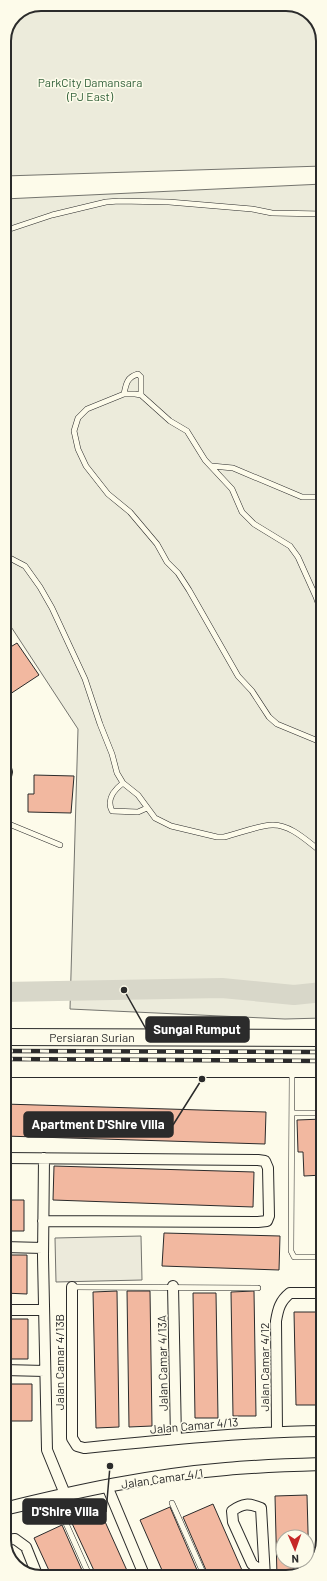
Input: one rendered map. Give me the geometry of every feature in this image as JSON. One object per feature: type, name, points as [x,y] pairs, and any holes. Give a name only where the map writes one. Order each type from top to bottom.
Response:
[{"type":"main road","name":"Persiaran Surian","points":[[11,1037],[316,1038]]},
{"type":"main road","points":[[11,1069],[316,1069]]},
{"type":"street","points":[[11,1158],[258,1160],[265,1161],[268,1168],[269,1216],[266,1221],[43,1221]]},
{"type":"street","points":[[44,1158],[43,1248],[47,1450],[65,1494]]},
{"type":"street","points":[[11,1247],[43,1248]]},
{"type":"street","name":"Jalan Camar 4/13A","points":[[173,1286],[176,1439]]},
{"type":"street","name":"Jalan Camar 4/13B","points":[[72,1287],[72,1438]]},
{"type":"street","name":"Jalan Camar 4/12","points":[[277,1431],[276,1321],[278,1311],[284,1298],[290,1293],[316,1293]]},
{"type":"street","points":[[11,1310],[44,1310]]},
{"type":"street","points":[[11,1370],[45,1370]]},
{"type":"street","name":"Jalan Camar 4/13","points":[[72,1438],[77,1446],[84,1448],[277,1431],[316,1431]]},
{"type":"street","name":"Jalan Camar 4/1","points":[[11,1507],[65,1494],[129,1481],[225,1469],[316,1464]]},
{"type":"street","points":[[107,1486],[142,1570]]},
{"type":"street","points":[[259,1570],[252,1564],[232,1522],[232,1511],[239,1506],[251,1504],[261,1508],[265,1570]]},
{"type":"street","points":[[11,1539],[15,1539],[26,1547],[35,1569]]},
{"type":"lane","points":[[11,229],[52,215],[106,202],[119,201],[169,202],[252,209],[272,213],[316,214]]},
{"type":"lane","points":[[124,394],[128,380],[133,375],[138,374],[141,377],[142,394],[165,418],[187,431],[205,460],[232,489],[242,512],[254,524],[290,546],[298,557],[316,597]]},
{"type":"lane","points":[[142,394],[124,394],[87,409],[78,418],[74,432],[78,449],[84,461],[108,494],[130,512],[157,544],[167,562],[178,573],[189,590],[238,676],[252,691],[270,717],[277,724],[316,740]]},
{"type":"lane","points":[[212,466],[233,468],[302,497],[316,497]]},
{"type":"lane","points":[[11,559],[25,566],[40,587],[52,608],[85,679],[117,772],[123,783],[138,795],[155,818],[171,826],[217,837],[228,836],[273,825],[282,826],[294,832],[316,848]]},
{"type":"lane","points":[[123,783],[110,798],[109,806],[112,811],[138,812],[147,808]]},
{"type":"lane","points":[[11,825],[60,845]]},
{"type":"lane","points":[[292,1069],[293,1113],[291,1137],[291,1251],[292,1254],[298,1257],[316,1257]]},
{"type":"lane","points":[[293,1113],[316,1113]]},
{"type":"lane","points":[[72,1287],[173,1286],[258,1288]]},
{"type":"lane","points":[[172,1503],[202,1570]]},
{"type":"lane","points":[[64,1520],[87,1570]]},
{"type":"green space","name":"ParkCity Damansara (PJ East)","points":[[42,11],[287,11],[297,13],[310,23],[316,38],[316,166],[11,176],[11,42],[13,30],[25,16],[30,13]]},
{"type":"green space","points":[[316,184],[316,1018],[285,1019],[70,1009],[78,729],[11,627],[11,199]]},
{"type":"shaded area","points":[[141,1236],[142,1280],[56,1282],[55,1238]]},
{"type":"building","points":[[17,643],[39,675],[11,693],[11,647]]},
{"type":"building","points":[[34,775],[74,776],[71,813],[28,812],[28,794],[34,794]]},
{"type":"building","points":[[11,1104],[266,1112],[265,1144],[11,1136]]},
{"type":"building","points":[[316,1119],[316,1175],[304,1176],[303,1152],[298,1152],[297,1120]]},
{"type":"building","points":[[54,1166],[254,1172],[253,1207],[53,1200]]},
{"type":"building","points":[[11,1200],[24,1200],[24,1231],[11,1231]]},
{"type":"building","points":[[164,1233],[280,1236],[279,1270],[162,1266]]},
{"type":"building","points":[[11,1255],[27,1255],[27,1294],[11,1293]]},
{"type":"building","points":[[117,1291],[119,1427],[96,1428],[93,1292]]},
{"type":"building","points":[[127,1291],[150,1291],[152,1426],[129,1427]]},
{"type":"building","points":[[254,1291],[256,1416],[233,1416],[231,1292]]},
{"type":"building","points":[[193,1293],[216,1293],[218,1418],[195,1418]]},
{"type":"building","points":[[294,1312],[316,1312],[316,1405],[296,1405]]},
{"type":"building","points":[[11,1319],[28,1319],[28,1359],[11,1359]]},
{"type":"building","points":[[11,1384],[32,1384],[32,1421],[11,1421]]},
{"type":"building","points":[[307,1495],[308,1529],[276,1529],[275,1496]]},
{"type":"building","points":[[213,1504],[242,1570],[206,1570],[183,1517]]},
{"type":"building","points":[[98,1506],[127,1570],[94,1570],[70,1519]]},
{"type":"building","points":[[170,1507],[197,1570],[162,1570],[140,1520]]},
{"type":"building","points":[[62,1525],[82,1570],[49,1570],[34,1538]]},
{"type":"building","points":[[277,1569],[292,1569],[277,1570]]},
{"type":"waterway","points":[[11,992],[222,988],[294,995],[316,993]]},
{"type":"railway","points":[[11,1051],[316,1052]]},
{"type":"railway","points":[[11,1059],[316,1061]]},
{"type":"place","name":"Sungai Rumput","points":[[124,990]]},
{"type":"place","name":"Apartment D'Shire Villa","points":[[202,1079]]},
{"type":"place","name":"D'Shire Villa","points":[[110,1466]]}]
